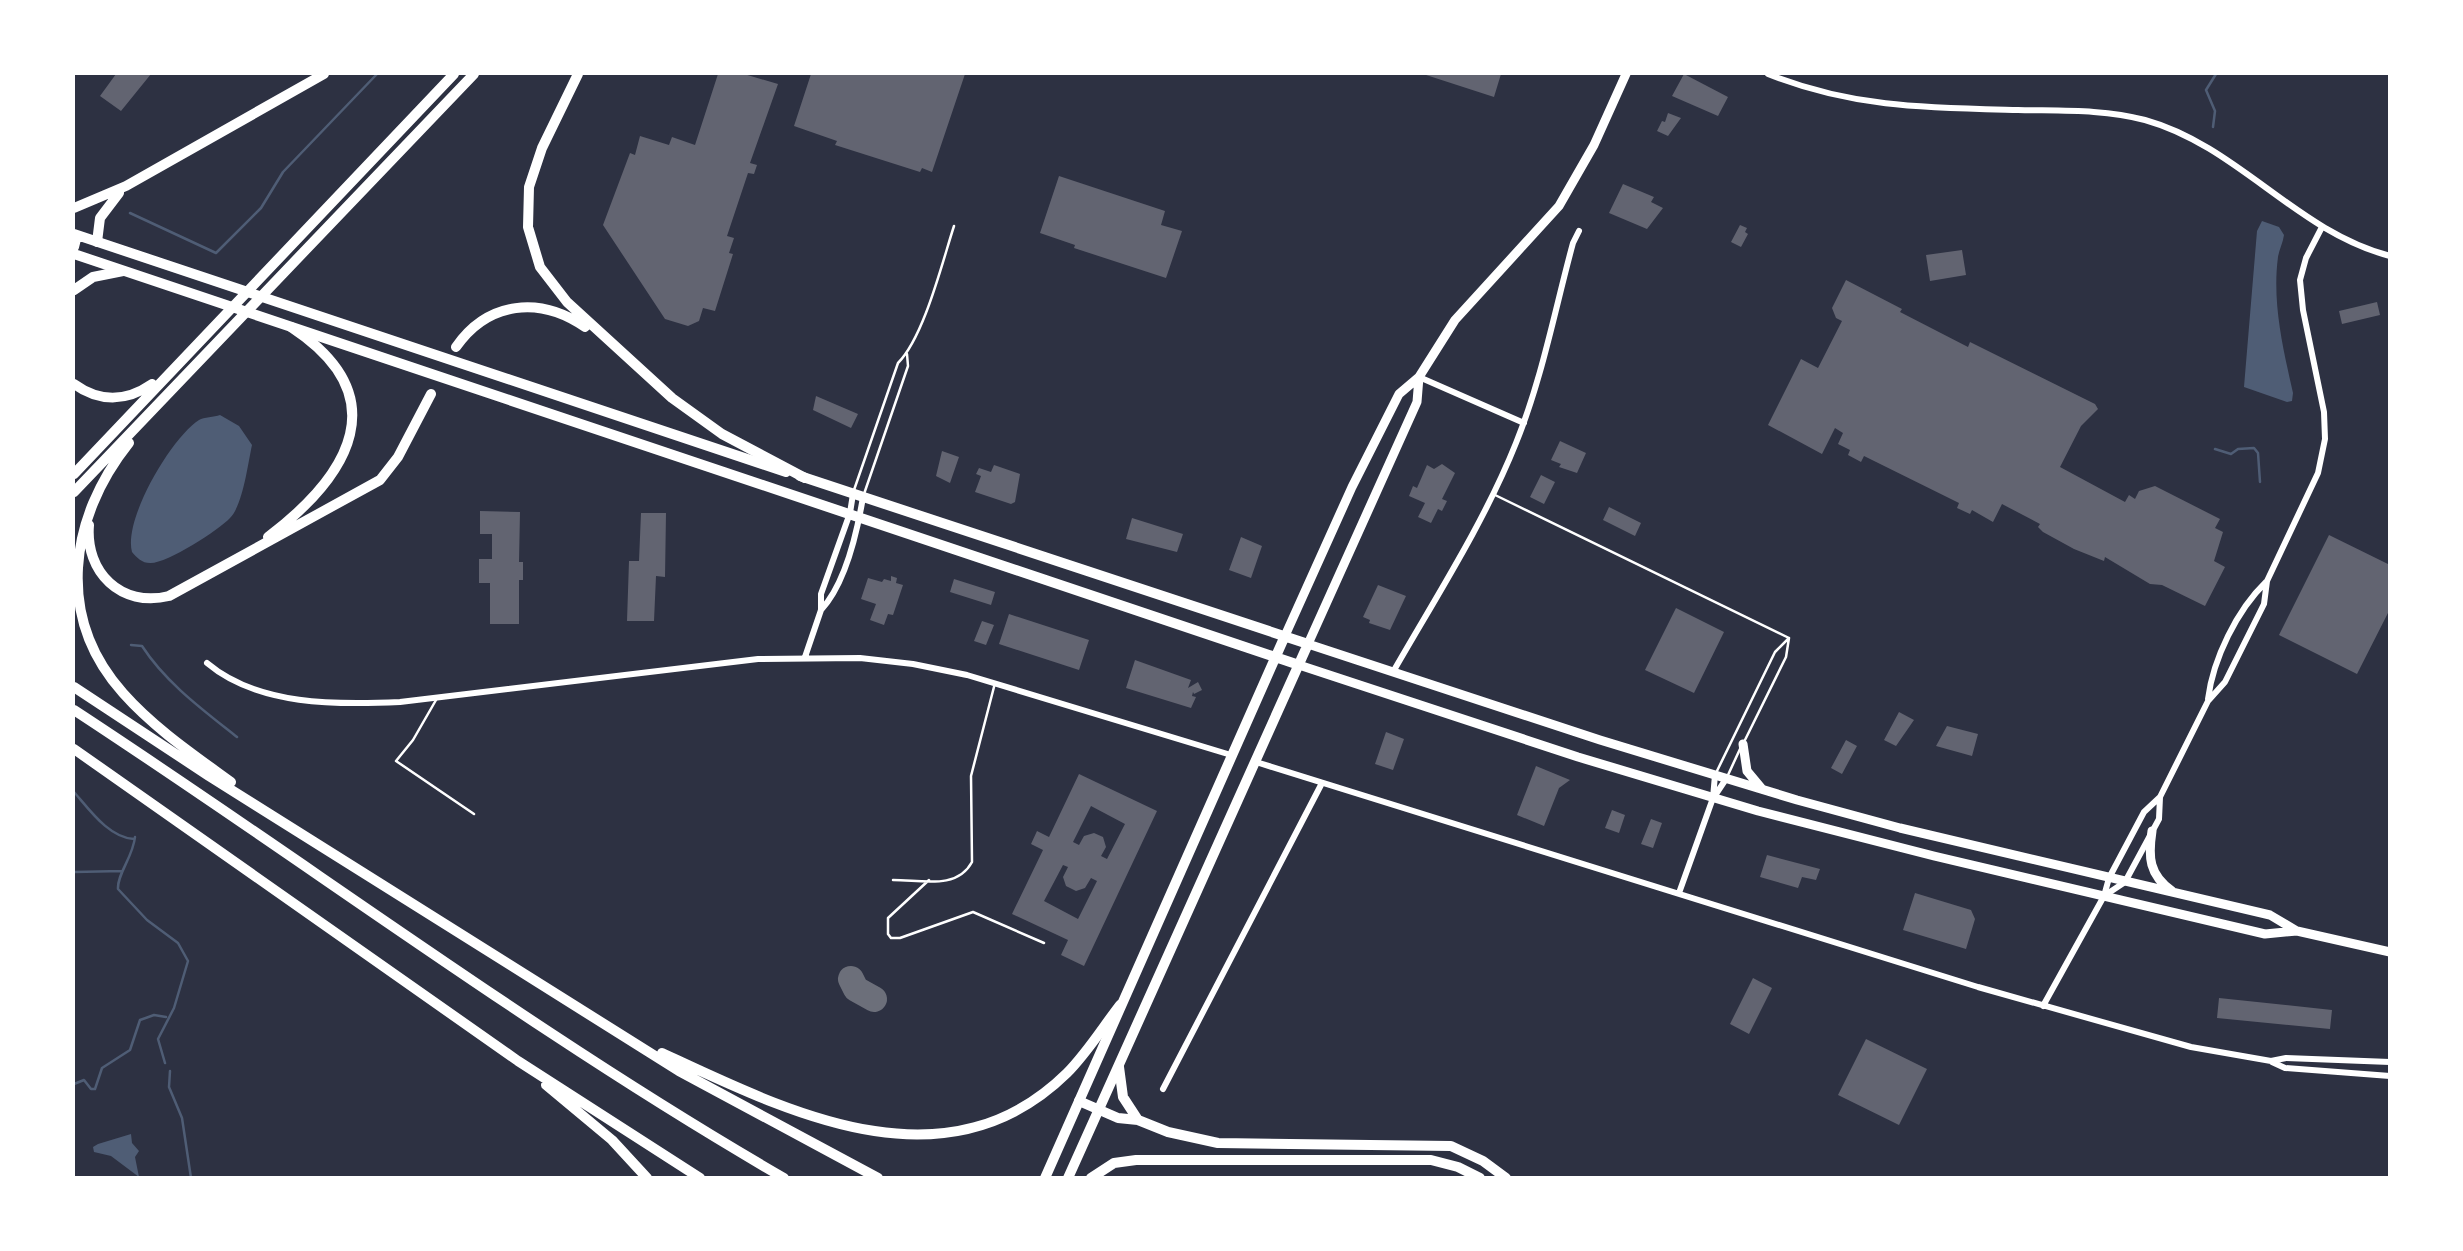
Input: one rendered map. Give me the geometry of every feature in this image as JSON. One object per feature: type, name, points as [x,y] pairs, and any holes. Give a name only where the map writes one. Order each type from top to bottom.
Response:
[{"type":"highway","points":[[74,208],[126,186],[324,74]]},
{"type":"highway","points":[[74,474],[170,369],[454,74]]},
{"type":"highway","points":[[74,492],[474,74]]},
{"type":"highway","points":[[578,74],[534,167],[527,197],[527,216],[532,247],[546,276],[607,342]]},
{"type":"highway","points":[[98,262],[97,242],[103,213],[126,186]]},
{"type":"highway","points":[[74,247],[75,235],[1308,644],[1068,1178]]},
{"type":"highway","points":[[74,254],[1299,665]]},
{"type":"highway","points":[[74,290],[93,277],[123,271]]},
{"type":"highway","points":[[456,347],[471,328],[502,310],[528,306],[564,314],[607,342],[705,422],[805,478]]},
{"type":"highway","points":[[234,561],[282,525],[308,500],[341,457],[351,433],[352,406],[341,372],[317,345],[291,327]]},
{"type":"highway","points":[[74,384],[96,396],[121,398],[146,388],[170,369]]},
{"type":"highway","points":[[91,508],[88,533],[92,558],[104,578],[125,594],[151,599],[169,596],[380,480],[398,457],[431,394]]},
{"type":"highway","points":[[152,413],[110,468],[80,536],[77,572],[86,630],[103,666],[122,692],[171,738],[282,820]]},
{"type":"highway","points":[[1045,1178],[1119,1005],[1284,638]]},
{"type":"highway","points":[[74,687],[465,939],[724,1096],[878,1178]]},
{"type":"highway","points":[[74,710],[576,1051],[783,1178]]},
{"type":"highway","points":[[74,749],[517,1061],[701,1178]]},
{"type":"highway","points":[[624,1036],[722,1081],[816,1118],[884,1135],[938,1134],[985,1122],[1040,1094],[1068,1071],[1119,1005]]},
{"type":"highway","points":[[517,1061],[612,1140],[647,1178]]},
{"type":"highway","points":[[1119,1067],[1124,1097],[1130,1113],[1138,1120]]},
{"type":"highway","points":[[1079,1101],[1118,1118],[1138,1120],[1168,1132],[1218,1143],[1451,1146],[1483,1161],[1506,1178]]},
{"type":"highway","points":[[1091,1178],[1114,1163],[1136,1160],[1269,1158],[1431,1160],[1458,1167],[1480,1178]]},
{"type":"main road","points":[[1284,638],[1352,487],[1399,394],[1419,377],[1455,320],[1559,206],[1590,153],[1626,74]]},
{"type":"main road","points":[[1419,377],[1417,402],[1308,644],[1763,790],[1900,828],[2270,915],[2297,931],[2389,952]]},
{"type":"main road","points":[[1299,665],[1713,798],[1895,847],[2266,934],[2297,931]]},
{"type":"main road","points":[[1743,744],[1747,771],[1763,790]]},
{"type":"main road","points":[[2152,831],[2149,855],[2153,871],[2159,881],[2176,894]]},
{"type":"street","points":[[1768,74],[1830,95],[1887,106],[2087,111],[2148,121],[2183,134],[2216,151],[2339,237],[2389,256]]},
{"type":"street","points":[[2208,701],[2211,676],[2250,597],[2267,580],[2310,494],[2323,451],[2322,398],[2300,289],[2303,265],[2322,227]]},
{"type":"street","points":[[1393,672],[1493,494],[1524,423],[1573,243],[1579,231]]},
{"type":"street","points":[[1419,377],[1524,423]]},
{"type":"street","points":[[821,610],[832,598],[858,496]]},
{"type":"street","points":[[804,657],[821,610],[821,594],[855,515]]},
{"type":"street","points":[[2043,1006],[2104,897],[2109,878],[2144,812],[2160,797],[2208,701],[2225,682],[2264,604],[2267,580]]},
{"type":"street","points":[[207,663],[237,684],[300,698],[359,703],[437,697],[712,664],[804,657],[913,664],[995,683],[1231,755]]},
{"type":"street","points":[[1256,762],[2043,1006],[2191,1048],[2271,1061],[2285,1068],[2389,1076]]},
{"type":"street","points":[[1679,894],[1713,798],[1715,775]]},
{"type":"street","points":[[1713,798],[1726,779]]},
{"type":"street","points":[[1163,1089],[1322,783]]},
{"type":"street","points":[[2104,897],[2126,882],[2158,820],[2160,797]]},
{"type":"street","points":[[2271,1061],[2286,1058],[2389,1062]]},
{"type":"lane","points":[[858,496],[898,363],[907,354],[929,303],[954,226]]},
{"type":"lane","points":[[858,496],[908,366],[907,354]]},
{"type":"lane","points":[[1493,494],[1789,638]]},
{"type":"lane","points":[[1726,779],[1786,657],[1789,638]]},
{"type":"lane","points":[[1715,775],[1775,652],[1789,638]]},
{"type":"lane","points":[[893,880],[955,880],[966,873],[972,862],[971,776],[995,683]]},
{"type":"lane","points":[[437,697],[413,740],[396,761],[474,814]]},
{"type":"lane","points":[[929,880],[891,914],[888,934],[891,938],[900,938],[973,912],[1044,943]]},
{"type":"water","points":[[2262,221],[2279,227],[2284,235],[2278,257],[2276,291],[2293,393],[2292,401],[2287,402],[2244,387],[2257,231]]},
{"type":"water","points":[[220,415],[239,426],[252,445],[242,494],[235,512],[215,530],[168,558],[150,563],[142,561],[132,552],[131,538],[142,500],[152,480],[188,429],[201,419]]},
{"type":"water","points":[[131,1134],[132,1143],[139,1151],[135,1157],[139,1177],[111,1156],[94,1152],[93,1147]]},
{"type":"building","points":[[116,74],[151,74],[121,111],[100,96]]},
{"type":"building","points":[[718,74],[744,74],[778,84],[750,163],[757,165],[754,174],[748,173],[727,236],[734,238],[729,253],[733,254],[715,311],[703,308],[699,321],[688,326],[665,319],[603,225],[630,153],[635,155],[640,136],[669,145],[672,137],[695,145]]},
{"type":"building","points":[[811,74],[965,74],[932,172],[922,168],[920,172],[835,145],[837,141],[794,126]]},
{"type":"building","points":[[1423,74],[1501,74],[1494,97]]},
{"type":"building","points":[[1684,74],[1728,97],[1718,116],[1672,96]]},
{"type":"building","points":[[1668,113],[1681,118],[1668,136],[1657,131],[1662,121],[1665,122]]},
{"type":"building","points":[[1059,176],[1165,211],[1161,225],[1182,231],[1166,278],[1074,248],[1075,245],[1040,233]]},
{"type":"building","points":[[1623,184],[1654,197],[1651,202],[1663,208],[1647,229],[1609,213]]},
{"type":"building","points":[[1740,225],[1747,228],[1745,232],[1748,234],[1741,247],[1731,242]]},
{"type":"building","points":[[1962,250],[1966,275],[1930,281],[1926,255]]},
{"type":"building","points":[[1846,280],[1968,347],[1970,342],[2095,404],[2098,409],[2081,426],[2060,467],[2125,502],[2129,495],[2135,499],[2139,491],[2155,486],[2220,519],[2215,528],[2223,532],[2214,561],[2225,567],[2205,606],[2162,585],[2150,584],[2105,557],[2104,561],[2074,549],[2043,532],[2038,527],[2040,524],[2002,504],[1993,522],[1972,510],[1970,514],[1957,508],[1959,503],[1864,456],[1861,462],[1848,455],[1850,450],[1838,444],[1843,433],[1835,428],[1822,454],[1768,425],[1801,359],[1818,368],[1842,321],[1836,318],[1832,308]]},
{"type":"building","points":[[2377,302],[2380,315],[2342,324],[2339,311]]},
{"type":"building","points":[[816,396],[858,414],[851,428],[813,410]]},
{"type":"building","points":[[1560,441],[1586,453],[1577,473],[1559,467],[1561,464],[1551,460]]},
{"type":"building","points":[[942,451],[959,457],[950,483],[936,476]]},
{"type":"building","points":[[1442,464],[1455,473],[1442,499],[1447,501],[1442,511],[1438,509],[1431,523],[1418,517],[1425,503],[1409,496],[1413,486],[1417,488],[1427,465],[1434,469]]},
{"type":"building","points":[[994,465],[1020,474],[1015,502],[1011,504],[975,492],[981,476],[976,474],[979,468],[991,472]]},
{"type":"building","points":[[1541,475],[1555,482],[1544,504],[1530,497]]},
{"type":"building","points":[[1609,507],[1641,523],[1635,536],[1603,520]]},
{"type":"building","points":[[480,511],[520,512],[519,562],[523,562],[523,580],[519,580],[519,624],[490,624],[490,583],[479,583],[479,559],[492,559],[492,534],[480,534]]},
{"type":"building","points":[[641,513],[666,513],[665,577],[656,576],[654,621],[627,621],[629,561],[639,561]]},
{"type":"building","points":[[1132,518],[1183,534],[1177,552],[1126,539]]},
{"type":"building","points":[[2329,535],[2390,565],[2390,609],[2357,674],[2279,635]]},
{"type":"building","points":[[1241,537],[1262,546],[1251,578],[1229,570]]},
{"type":"building","points":[[891,576],[897,578],[896,583],[903,585],[893,615],[888,614],[884,625],[870,620],[876,604],[861,599],[868,578],[882,582],[884,579],[891,581]]},
{"type":"building","points":[[954,579],[995,592],[991,605],[950,592]]},
{"type":"building","points":[[1378,585],[1406,596],[1390,630],[1369,623],[1370,620],[1363,617]]},
{"type":"building","points":[[1676,608],[1724,632],[1694,693],[1645,670]]},
{"type":"building","points":[[1009,614],[1089,640],[1079,670],[999,644]]},
{"type":"building","points":[[982,621],[994,625],[986,645],[974,641]]},
{"type":"building","points":[[1135,660],[1191,680],[1188,688],[1198,682],[1202,690],[1194,694],[1193,692],[1192,696],[1196,697],[1191,708],[1126,688]]},
{"type":"building","points":[[1899,712],[1914,720],[1896,746],[1884,740]]},
{"type":"building","points":[[1947,726],[1978,734],[1972,756],[1936,746]]},
{"type":"building","points":[[1386,732],[1404,739],[1393,770],[1375,764]]},
{"type":"building","points":[[1846,740],[1857,746],[1842,774],[1831,768]]},
{"type":"building","points":[[1536,766],[1570,780],[1559,788],[1544,826],[1517,815]]},
{"type":"building","points":[[1079,774],[1157,811],[1084,966],[1061,955],[1068,940],[1012,914],[1043,850],[1031,844],[1037,831],[1049,837]],"holes":[[[1091,806],[1125,824],[1107,859],[1101,856],[1106,847],[1103,837],[1094,833],[1084,836],[1079,845],[1073,842]],[[1063,865],[1068,867],[1063,877],[1066,886],[1076,891],[1085,888],[1091,878],[1097,881],[1078,919],[1044,901]]]},
{"type":"building","points":[[1612,810],[1625,815],[1619,833],[1605,828]]},
{"type":"building","points":[[1651,819],[1662,823],[1653,848],[1641,844]]},
{"type":"building","points":[[1767,855],[1820,869],[1816,880],[1802,877],[1798,888],[1760,877]]},
{"type":"building","points":[[1915,893],[1971,910],[1975,919],[1966,949],[1903,930]]},
{"type":"building","points":[[1753,978],[1772,988],[1749,1034],[1730,1024]]},
{"type":"building","points":[[2219,998],[2332,1010],[2330,1029],[2217,1018]]},
{"type":"building","points":[[1866,1039],[1927,1069],[1899,1125],[1838,1095]]},
{"type":"waterway","points":[[130,213],[216,253],[261,208],[283,172],[377,74]]},
{"type":"waterway","points":[[2213,127],[2215,111],[2206,90],[2216,74]]},
{"type":"waterway","points":[[2215,449],[2231,454],[2238,449],[2254,448],[2258,453],[2260,482]]},
{"type":"waterway","points":[[131,645],[142,646],[174,684],[237,737]]},
{"type":"waterway","points":[[74,792],[108,828],[116,834],[134,839]]},
{"type":"waterway","points":[[135,837],[118,889],[147,920],[178,943],[188,961],[174,1008],[158,1039],[165,1063]]},
{"type":"waterway","points":[[74,872],[122,871]]},
{"type":"waterway","points":[[74,1084],[84,1080],[91,1089],[95,1089],[102,1068],[130,1050],[140,1020],[154,1015],[166,1017]]},
{"type":"waterway","points":[[170,1071],[169,1087],[182,1118],[191,1178]]},
{"type":"taxiway","points":[[851,979],[856,989],[874,999]]}]
